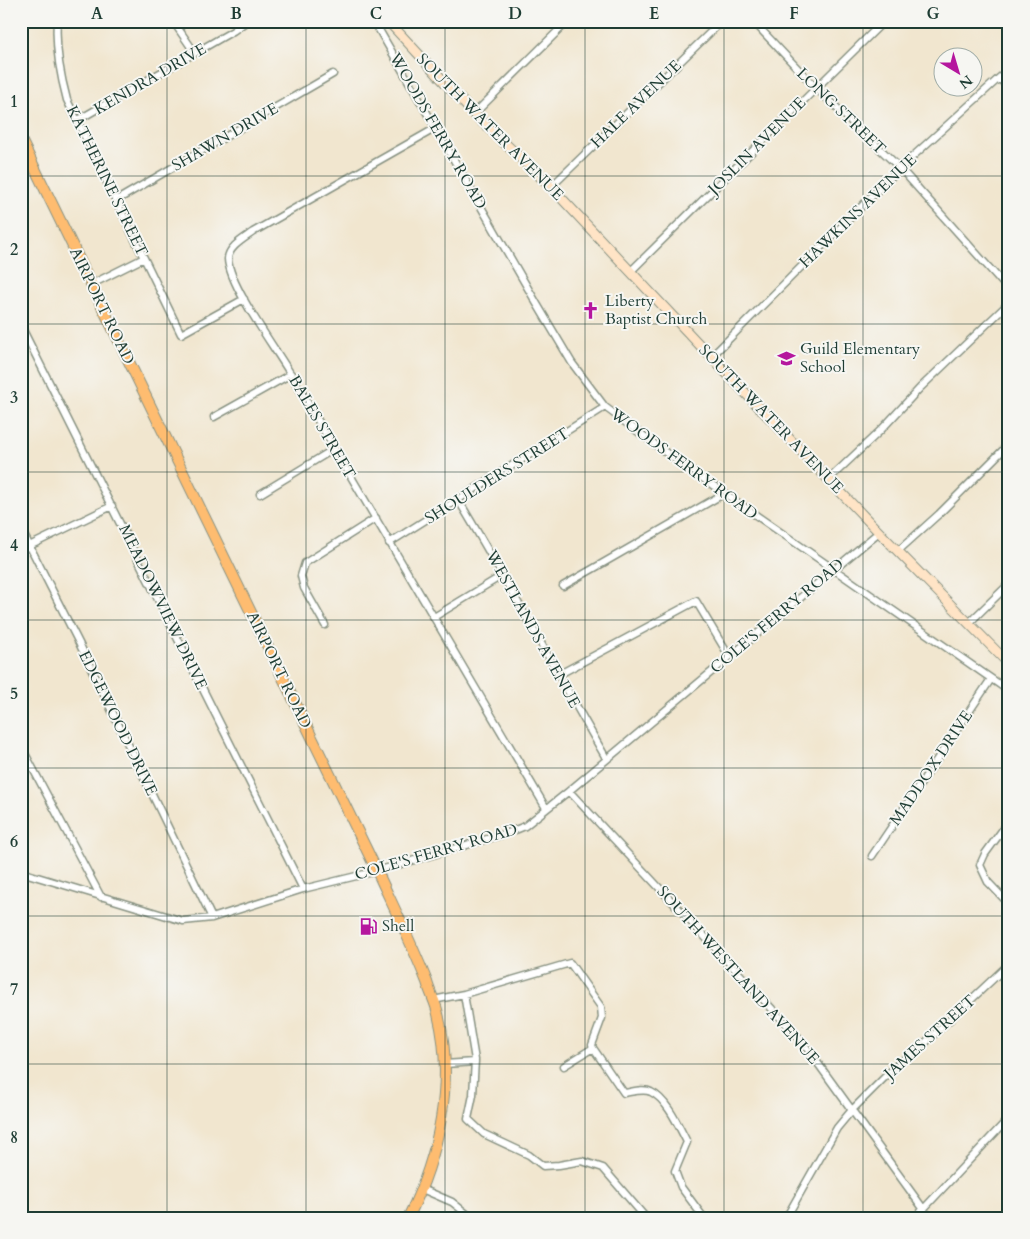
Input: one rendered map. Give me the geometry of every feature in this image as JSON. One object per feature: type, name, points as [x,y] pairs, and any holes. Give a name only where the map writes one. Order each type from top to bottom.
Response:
[{"type":"highway","name":"AIRPORT ROAD","points":[[21,140],[377,871],[420,963],[438,1012],[444,1040],[446,1064],[437,1137],[422,1189],[408,1218]]},
{"type":"main road","name":"SOUTH WATER AVENUE","points":[[388,21],[474,114],[551,187],[711,357],[830,479],[878,532],[1009,664]]},
{"type":"street","name":"KATHERINE STREET","points":[[57,21],[57,50],[61,78],[67,100],[181,334],[244,299]]},
{"type":"street","points":[[173,21],[195,54]]},
{"type":"street","name":"KENDRA DRIVE","points":[[78,120],[195,54],[247,21]]},
{"type":"street","name":"WOODS FERRY ROAD","points":[[382,21],[378,28],[536,304],[572,363],[605,407],[665,452],[1009,691]]},
{"type":"street","points":[[474,114],[568,21]]},
{"type":"street","name":"HALE AVENUE","points":[[551,187],[722,21]]},
{"type":"street","name":"LONG STREET","points":[[753,21],[816,88],[900,168],[1009,290]]},
{"type":"street","name":"JOSLIN AVENUE","points":[[631,271],[884,21]]},
{"type":"street","name":"HAWKINS AVENUE","points":[[711,357],[900,168],[1009,69]]},
{"type":"street","name":"SHAWN DRIVE","points":[[117,200],[333,74]]},
{"type":"street","points":[[999,78],[1009,88]]},
{"type":"street","name":"BALES STREET","points":[[436,128],[253,232],[231,249],[228,258],[232,275],[244,299],[291,374],[376,518],[389,544],[546,808]]},
{"type":"street","points":[[92,284],[144,258]]},
{"type":"street","points":[[830,479],[881,430],[920,388],[1009,303]]},
{"type":"street","name":"MEADOWVIEW DRIVE","points":[[21,326],[303,889]]},
{"type":"street","points":[[214,417],[291,374]]},
{"type":"street","name":"SHOULDERS STREET","points":[[389,544],[605,407]]},
{"type":"street","points":[[898,551],[939,514],[1009,444]]},
{"type":"street","points":[[260,494],[334,449]]},
{"type":"street","points":[[563,586],[725,493]]},
{"type":"street","name":"WESTLANDS AVENUE","points":[[459,501],[606,758]]},
{"type":"street","points":[[21,550],[112,506]]},
{"type":"street","points":[[325,625],[304,588],[301,576],[305,563],[376,518]]},
{"type":"street","name":"EDGEWOOD DRIVE","points":[[21,529],[79,643],[212,918]]},
{"type":"street","name":"COLE'S FERRY ROAD","points":[[21,872],[183,921],[212,918],[303,889],[377,871],[508,833],[525,826],[878,532]]},
{"type":"street","points":[[434,617],[503,575]]},
{"type":"street","points":[[968,623],[1009,584]]},
{"type":"street","points":[[558,675],[696,601],[729,656]]},
{"type":"street","name":"MADDOX DRIVE","points":[[872,856],[991,679]]},
{"type":"street","points":[[21,746],[101,897]]},
{"type":"street","name":"SOUTH WESTLAND AVENUE","points":[[569,790],[784,1021],[816,1060],[930,1218]]},
{"type":"street","points":[[1009,821],[985,854],[980,865],[988,882],[1009,904]]},
{"type":"street","points":[[433,1000],[464,994],[570,963],[601,1007],[602,1018],[592,1048],[624,1093],[644,1090],[652,1092],[670,1109],[687,1142],[674,1171],[681,1186],[704,1218]]},
{"type":"street","name":"JAMES STREET","points":[[786,1218],[837,1128],[852,1110],[898,1064],[925,1043],[1009,964]]},
{"type":"street","points":[[464,994],[475,1062],[474,1095],[468,1119],[484,1134],[529,1155],[543,1166],[582,1161],[603,1168],[646,1218]]},
{"type":"street","points":[[564,1066],[592,1048]]},
{"type":"street","points":[[446,1064],[475,1062]]},
{"type":"street","points":[[915,1218],[1009,1118]]},
{"type":"street","points":[[422,1189],[452,1202],[472,1218]]},
{"type":"place","name":"Liberty Baptist Church","points":[[591,310]]},
{"type":"place","name":"Guild Elementary School","points":[[786,358]]},
{"type":"place","name":"Shell","points":[[368,926]]}]
